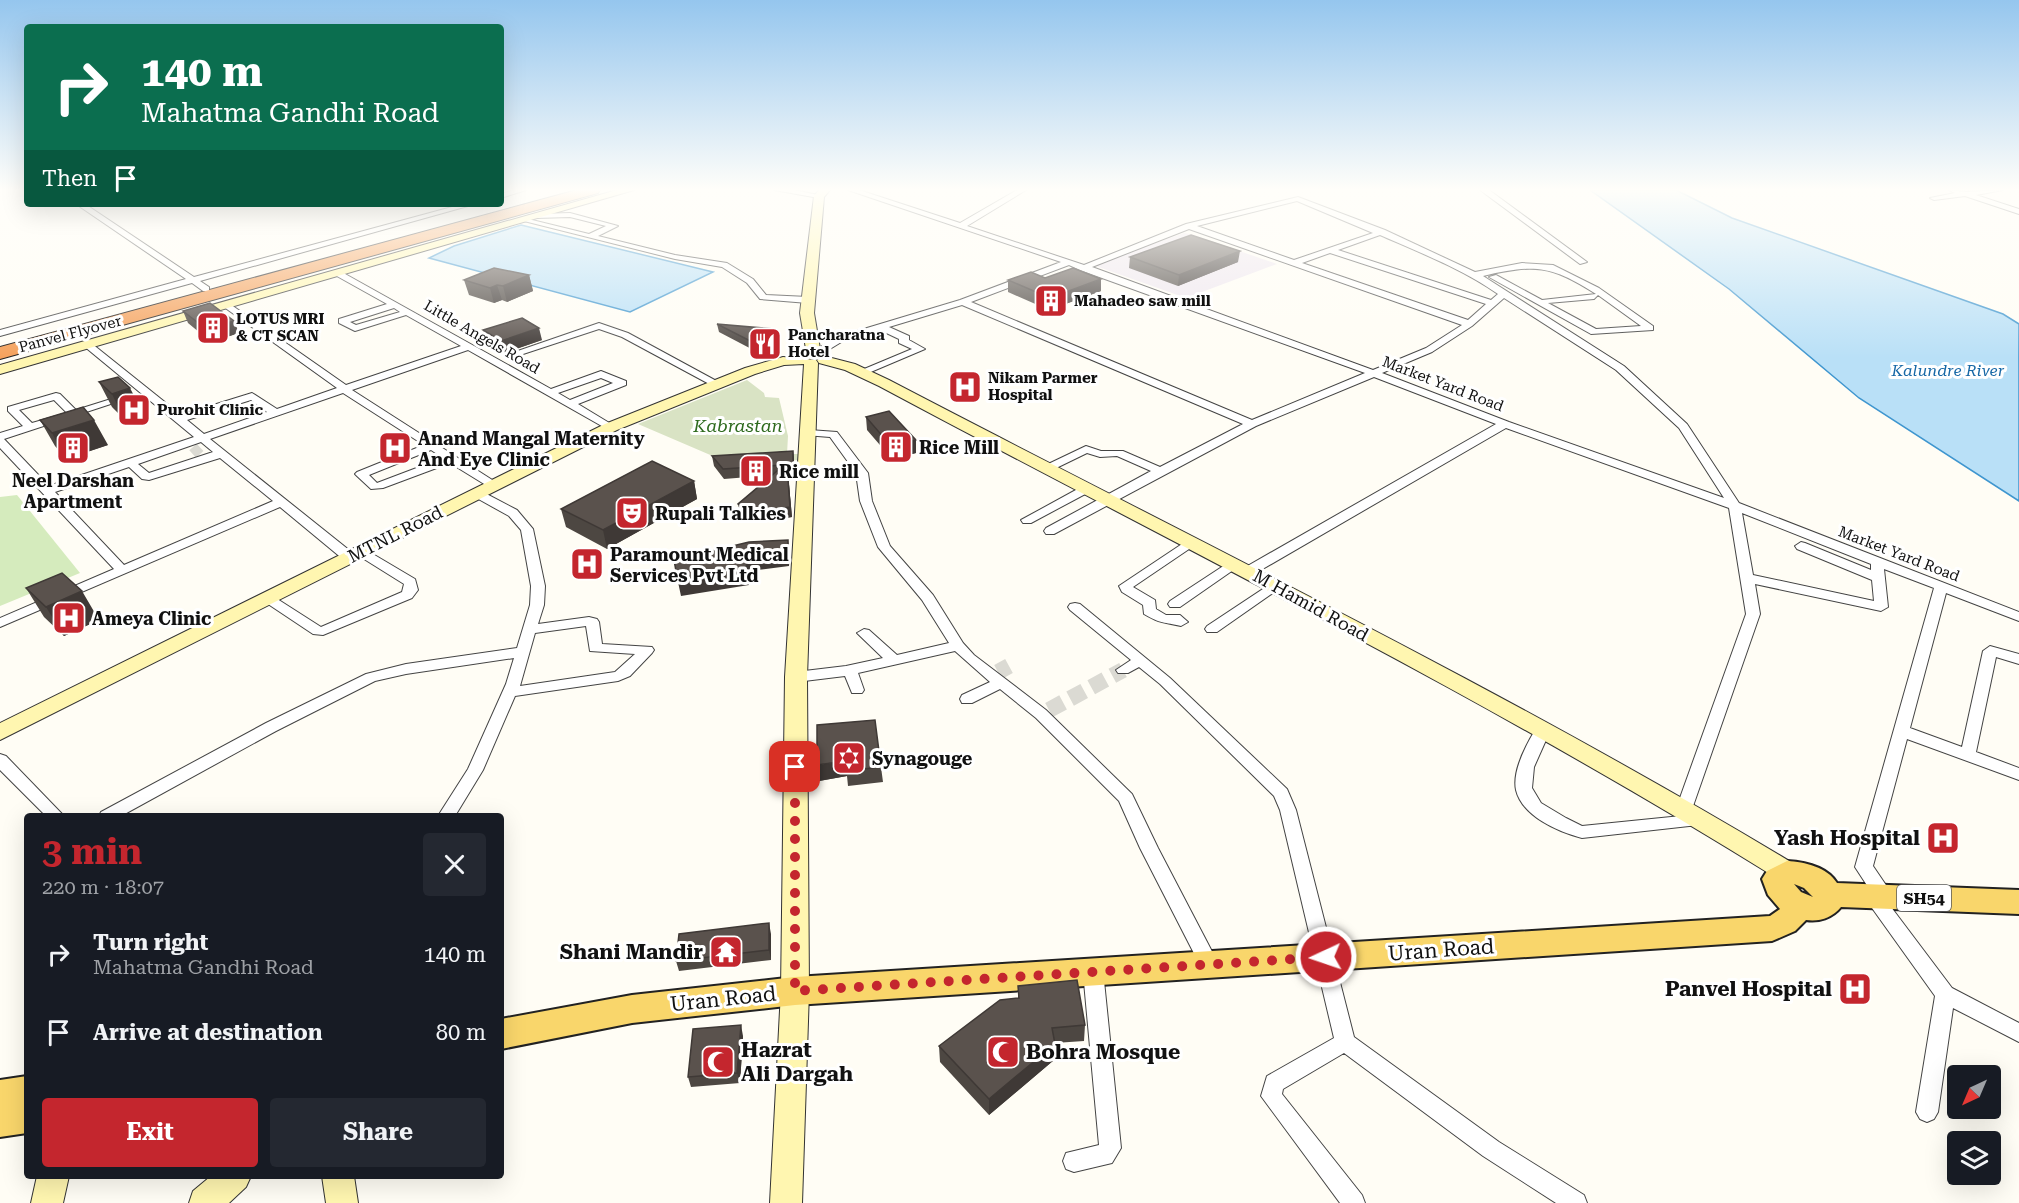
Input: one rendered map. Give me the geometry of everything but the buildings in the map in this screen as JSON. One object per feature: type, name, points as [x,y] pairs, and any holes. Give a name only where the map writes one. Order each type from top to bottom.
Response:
[{"type":"highway","points":[[0,358],[137,312],[200,284],[358,246]]},
{"type":"highway","points":[[0,342],[137,312],[377,246]]},
{"type":"highway","name":"Panvel Flyover","points":[[0,353],[137,312]]},
{"type":"highway","name":"Panvel Flyover","points":[[0,347],[69,331]]},
{"type":"main road","points":[[0,370],[338,273],[410,246]]},
{"type":"main road","points":[[786,1203],[795,991],[795,677],[814,357],[807,313],[815,246]]},
{"type":"main road","name":"M Hamid Road","points":[[814,357],[862,372],[1105,500],[1241,567],[1684,808],[1787,872]]},
{"type":"main road","name":"MTNL Road","points":[[0,732],[611,427],[717,384],[783,362],[814,357]]},
{"type":"main road","points":[[1787,872],[1806,875],[1816,880],[1829,895],[1829,901],[1819,909],[1799,905],[1781,893],[1777,886],[1780,874],[1787,872]]},
{"type":"main road","name":"SH54","points":[[1829,895],[2019,902]]},
{"type":"main road","name":"Uran Road","points":[[504,1033],[632,1009],[795,991],[1772,928],[1786,922],[1795,914],[1799,905]]},
{"type":"main road","points":[[0,1096],[24,1092]]},
{"type":"main road","points":[[0,1120],[24,1116]]},
{"type":"main road","points":[[47,1203],[52,1179]]},
{"type":"main road","points":[[205,1203],[232,1179]]},
{"type":"main road","points":[[338,1179],[342,1203]]},
{"type":"street","points":[[143,246],[200,284]]},
{"type":"street","points":[[0,333],[200,284],[328,246]]},
{"type":"street","points":[[631,246],[675,257],[724,265],[750,281],[762,297],[808,300]]},
{"type":"street","name":"Market Yard Road","points":[[1021,246],[1735,506],[2019,617]]},
{"type":"street","points":[[1083,268],[1138,246]]},
{"type":"street","points":[[1249,246],[1469,324]]},
{"type":"street","points":[[1296,262],[1339,246]]},
{"type":"street","points":[[1414,246],[1483,276],[1594,332],[1650,328],[1609,297],[1549,267],[1533,264],[1483,276]]},
{"type":"street","points":[[1561,246],[1583,262]]},
{"type":"street","points":[[1330,249],[1494,304]]},
{"type":"street","points":[[814,357],[828,344],[879,326],[963,302],[1069,262]]},
{"type":"street","points":[[1483,276],[1532,270],[1543,271],[1621,311],[1637,325],[1623,328],[1595,327],[1514,283]]},
{"type":"street","name":"Little Angels Road","points":[[338,273],[611,427]]},
{"type":"street","points":[[1483,276],[1504,294],[1620,368],[1683,426],[1735,506],[1753,614],[1684,808]]},
{"type":"street","points":[[1050,531],[1252,424],[1429,350],[1469,324],[1504,294]]},
{"type":"street","points":[[1546,301],[1594,296]]},
{"type":"street","points":[[963,302],[1252,424]]},
{"type":"street","points":[[227,305],[344,389],[452,458],[513,513],[530,536],[538,586],[537,605],[510,692],[475,770],[448,813]]},
{"type":"street","points":[[394,305],[342,321],[356,328],[408,312]]},
{"type":"street","points":[[514,354],[599,326],[625,335],[717,384]]},
{"type":"street","points":[[862,372],[920,350],[902,341],[906,338],[879,326]]},
{"type":"street","points":[[88,345],[180,419],[205,457]]},
{"type":"street","points":[[47,491],[468,347]]},
{"type":"street","points":[[601,374],[622,383],[559,398],[601,374]]},
{"type":"street","points":[[121,569],[0,439],[55,415],[61,418],[145,391]]},
{"type":"street","points":[[28,426],[12,409],[56,396],[74,414]]},
{"type":"street","points":[[180,419],[252,396],[274,412]]},
{"type":"street","points":[[194,441],[214,427],[261,411]]},
{"type":"street","points":[[198,413],[214,427]]},
{"type":"street","points":[[1174,604],[1505,424]]},
{"type":"street","points":[[809,433],[833,434],[859,468],[875,530],[884,547],[928,598],[958,646],[1045,712],[1126,798],[1149,848],[1209,963]]},
{"type":"street","points":[[194,441],[221,453],[282,502],[355,554],[410,582],[411,590],[407,595],[323,631],[318,631],[266,598]]},
{"type":"street","points":[[432,446],[361,474],[375,487],[452,458]]},
{"type":"street","points":[[1046,469],[1086,449],[1100,454],[1119,453],[1160,471]]},
{"type":"street","points":[[130,462],[146,477],[221,453]]},
{"type":"street","points":[[1027,520],[1084,489]]},
{"type":"street","points":[[0,623],[121,569],[282,502]]},
{"type":"street","points":[[1181,622],[1175,618],[1164,620],[1149,611],[1150,603],[1127,589],[1126,586],[1191,542]]},
{"type":"street","points":[[1801,546],[1879,578]]},
{"type":"street","points":[[1747,578],[1881,607],[1877,561]]},
{"type":"street","points":[[1212,630],[1275,585]]},
{"type":"street","points":[[1941,586],[1864,867],[1879,896],[1945,994],[2019,1033]]},
{"type":"street","points":[[1075,607],[1200,714],[1281,793],[1288,810],[1326,957],[1345,1042],[1491,1149],[1576,1203]]},
{"type":"street","points":[[510,692],[618,676],[625,673],[647,650],[644,648],[595,648],[592,622],[589,621],[529,630]]},
{"type":"street","points":[[864,633],[893,659]]},
{"type":"street","points":[[795,677],[850,670],[958,646]]},
{"type":"street","points":[[1968,755],[1989,651],[2019,659]]},
{"type":"street","points":[[113,813],[272,727],[371,677],[406,669],[523,652]]},
{"type":"street","points":[[1123,670],[1140,661]]},
{"type":"street","points":[[850,670],[857,690]]},
{"type":"street","points":[[967,699],[996,677]]},
{"type":"street","points":[[1542,731],[1521,786],[1525,799],[1532,807],[1572,830],[1582,832],[1703,820]]},
{"type":"street","points":[[1901,731],[2019,774]]},
{"type":"street","points":[[0,760],[53,813]]},
{"type":"street","points":[[1074,1161],[1104,1155],[1110,1148],[1093,971]]},
{"type":"street","points":[[1927,1112],[1945,994]]},
{"type":"street","points":[[1345,1042],[1274,1083],[1271,1096],[1354,1203]]},
{"type":"shaded area","points":[[1147,246],[1225,246],[1277,264],[1186,298],[1093,265]]},
{"type":"green space","name":"Kabrastan","points":[[747,380],[764,393],[765,397],[779,398],[788,436],[787,454],[801,454],[799,460],[729,463],[638,424]]},
{"type":"green space","points":[[17,495],[80,573],[0,606],[0,497]]},
{"type":"water","points":[[454,246],[607,246],[713,272],[630,312],[429,258]]},
{"type":"water","name":"Kalundre River","points":[[1669,246],[1811,246],[2003,314],[2019,324],[2019,501],[1859,398],[1729,289]]},
{"type":"tunnel","points":[[193,447],[203,458]]},
{"type":"tunnel","points":[[998,672],[1009,666]]},
{"type":"tunnel","points":[[1049,710],[1123,670]]},
{"type":"place","name":"Mahadeo saw mill","points":[[1051,301]]},
{"type":"place","name":"LOTUS MRI & CT SCAN","points":[[213,328]]},
{"type":"place","name":"Pancharatna Hotel","points":[[765,344]]},
{"type":"place","name":"Nikam Parmer Hospital","points":[[965,387]]},
{"type":"place","name":"Purohit Clinic","points":[[134,410]]},
{"type":"place","name":"Rice Mill","points":[[896,447]]},
{"type":"place","name":"Neel Darshan Apartment","points":[[73,448]]},
{"type":"place","name":"Anand Mangal Maternity And Eye Clinic","points":[[395,448]]},
{"type":"place","name":"Rice mill","points":[[756,471]]},
{"type":"place","name":"Rupali Talkies","points":[[632,513]]},
{"type":"place","name":"Paramount Medical Services Pvt Ltd","points":[[587,564]]},
{"type":"place","name":"Ameya Clinic","points":[[69,618]]},
{"type":"place","name":"Synagouge","points":[[849,758]]},
{"type":"place","name":"Yash Hospital","points":[[1943,838]]},
{"type":"place","name":"Shani Mandir","points":[[726,952]]},
{"type":"place","name":"Panvel Hospital","points":[[1855,989]]},
{"type":"place","name":"Bohra Mosque","points":[[1003,1052]]},
{"type":"place","name":"Hazrat Ali Dargah","points":[[718,1062]]},
{"type":"route","points":[[795,767],[795,991],[1326,957]]}]
